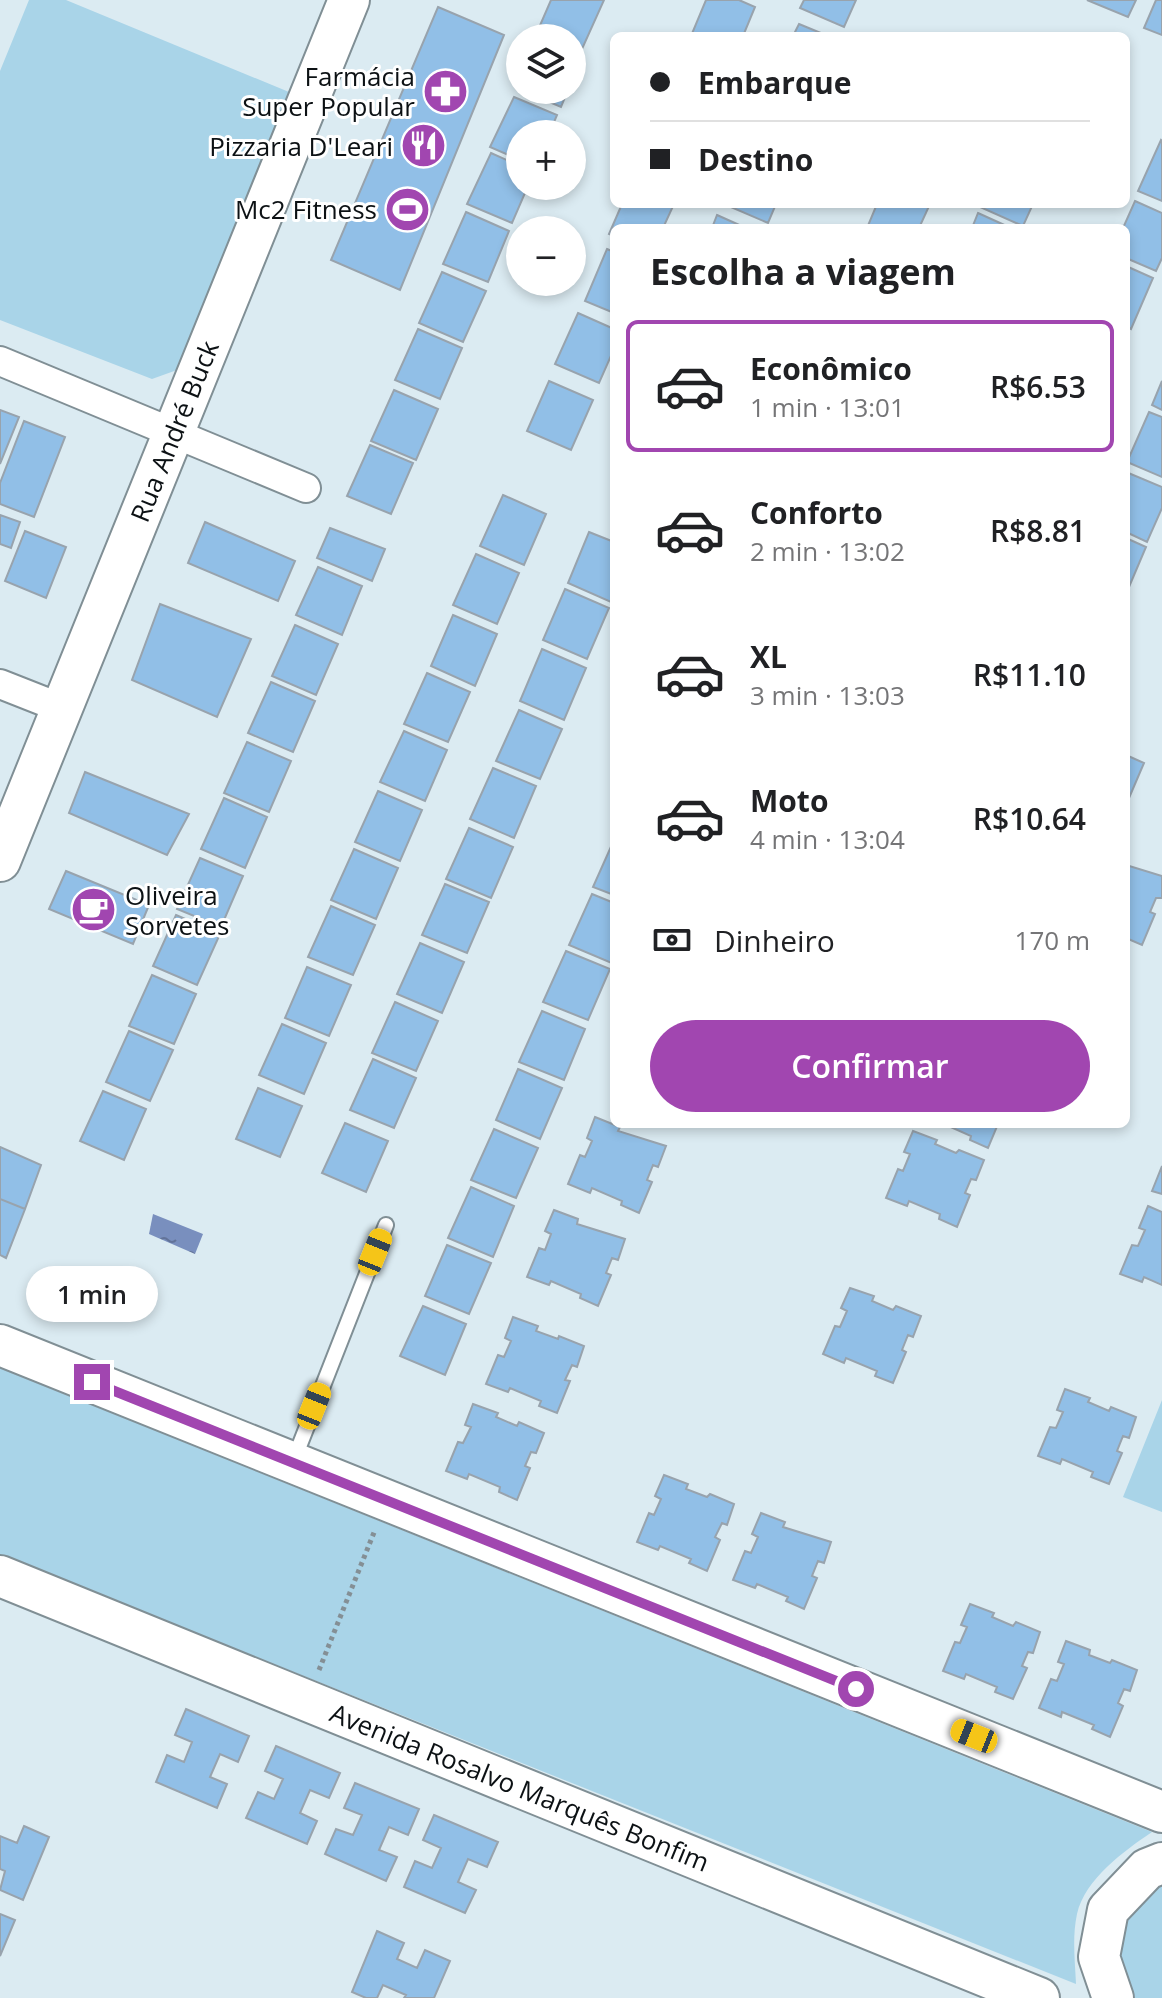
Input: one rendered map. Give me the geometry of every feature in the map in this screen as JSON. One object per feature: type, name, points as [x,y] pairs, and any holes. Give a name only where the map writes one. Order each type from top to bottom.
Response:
[{"type":"street","name":"Rua André Buck","points":[[0,861],[349,0]]},
{"type":"street","points":[[0,361],[306,488]]},
{"type":"street","points":[[0,684],[61,708]]},
{"type":"street","points":[[0,1345],[1162,1812]]},
{"type":"street","name":"Avenida Rosalvo Marquês Bonfim","points":[[0,1576],[1039,1998]]},
{"type":"street","points":[[1113,1998],[1099,1957],[1108,1910],[1147,1869],[1162,1863]]},
{"type":"lane","points":[[292,1462],[386,1225]]},
{"type":"path","points":[[307,1700],[388,1500]]},
{"type":"shaded area","points":[[29,0],[66,0],[289,92],[177,370],[152,379],[0,320],[0,71]]},
{"type":"shaded area","points":[[0,1368],[1152,1832],[1107,1867],[1081,1901],[1075,1931],[1076,1984],[0,1555]]},
{"type":"shaded area","points":[[1162,1400],[1162,1512],[1123,1497]]},
{"type":"shaded area","points":[[1162,1879],[1162,1998],[1135,1998],[1119,1966],[1118,1931],[1129,1909]]},
{"type":"water","points":[[153,1214],[203,1234],[195,1254],[149,1234]]},
{"type":"building","points":[[551,0],[604,0],[586,40],[586,24],[541,24]]},
{"type":"building","points":[[706,0],[739,0],[755,7],[745,32],[693,32]]},
{"type":"building","points":[[804,0],[856,0],[844,27],[800,8]]},
{"type":"building","points":[[1087,0],[1136,0],[1128,17]]},
{"type":"building","points":[[1156,0],[1162,0],[1162,35],[1144,28]]},
{"type":"building","points":[[438,7],[504,35],[400,290],[331,260]]},
{"type":"building","points":[[799,24],[818,32],[795,32]]},
{"type":"building","points":[[511,104],[531,104],[557,115],[555,120],[506,120],[506,154],[490,147]]},
{"type":"building","points":[[1162,141],[1162,201],[1138,191]]},
{"type":"building","points":[[491,153],[506,160],[506,200],[522,200],[515,216],[506,216],[506,220],[467,204]]},
{"type":"building","points":[[1135,201],[1162,213],[1162,258],[1156,271],[1130,260],[1130,224],[1125,224]]},
{"type":"building","points":[[620,208],[672,208],[665,224],[613,224]]},
{"type":"building","points":[[733,208],[774,208],[768,223]]},
{"type":"building","points":[[875,208],[928,208],[921,224],[869,224]]},
{"type":"building","points":[[982,208],[1031,208],[1024,224]]},
{"type":"building","points":[[466,212],[506,230],[506,238],[488,282],[443,264]]},
{"type":"building","points":[[978,213],[1002,224],[974,224]]},
{"type":"building","points":[[717,215],[737,224],[714,224]]},
{"type":"building","points":[[607,249],[610,250],[610,311],[585,301]]},
{"type":"building","points":[[1130,268],[1153,278],[1130,328]]},
{"type":"building","points":[[442,272],[486,291],[463,342],[419,323]]},
{"type":"building","points":[[578,313],[610,327],[610,358],[599,383],[555,364]]},
{"type":"building","points":[[418,329],[462,348],[440,399],[395,380]]},
{"type":"building","points":[[549,381],[593,400],[571,450],[527,431]]},
{"type":"building","points":[[1162,381],[1162,410],[1152,405]]},
{"type":"building","points":[[394,390],[438,409],[416,460],[371,441]]},
{"type":"building","points":[[0,410],[19,417],[0,464]]},
{"type":"building","points":[[1149,412],[1162,417],[1162,477],[1130,463],[1130,455]]},
{"type":"building","points":[[24,421],[65,437],[34,517],[0,504],[0,483]]},
{"type":"building","points":[[370,445],[413,463],[391,514],[347,496]]},
{"type":"building","points":[[1130,474],[1162,487],[1162,508],[1147,542],[1130,534]]},
{"type":"building","points":[[503,495],[546,514],[524,565],[480,546]]},
{"type":"building","points":[[0,515],[20,522],[11,548],[0,544]]},
{"type":"building","points":[[205,522],[295,561],[278,601],[188,563]]},
{"type":"building","points":[[330,528],[385,549],[372,581],[317,558]]},
{"type":"building","points":[[25,531],[66,547],[46,598],[5,581]]},
{"type":"building","points":[[589,532],[610,540],[610,602],[568,583]]},
{"type":"building","points":[[1130,540],[1146,547],[1130,585]]},
{"type":"building","points":[[476,554],[519,573],[497,624],[453,605]]},
{"type":"building","points":[[318,567],[362,586],[342,635],[296,615]]},
{"type":"building","points":[[565,589],[609,608],[587,659],[543,640]]},
{"type":"building","points":[[160,604],[251,639],[217,717],[132,680]]},
{"type":"building","points":[[453,615],[497,634],[475,686],[431,666]]},
{"type":"building","points":[[295,625],[338,644],[316,695],[272,676]]},
{"type":"building","points":[[542,649],[586,668],[564,720],[520,701]]},
{"type":"building","points":[[427,673],[470,692],[448,742],[404,724]]},
{"type":"building","points":[[271,682],[315,701],[293,752],[248,733]]},
{"type":"building","points":[[519,710],[562,729],[540,779],[496,761]]},
{"type":"building","points":[[404,731],[447,750],[425,801],[380,782]]},
{"type":"building","points":[[247,742],[291,761],[269,812],[224,793]]},
{"type":"building","points":[[1130,757],[1144,763],[1130,796]]},
{"type":"building","points":[[493,768],[536,786],[514,838],[470,819]]},
{"type":"building","points":[[85,772],[189,814],[167,855],[69,813]]},
{"type":"building","points":[[378,791],[422,810],[400,861],[355,842]]},
{"type":"building","points":[[224,798],[267,817],[245,868],[201,849]]},
{"type":"building","points":[[469,828],[513,847],[491,898],[446,879]]},
{"type":"building","points":[[354,849],[398,868],[376,919],[331,900]]},
{"type":"building","points":[[610,849],[610,893],[593,887]]},
{"type":"building","points":[[200,858],[243,876],[221,927],[177,909]]},
{"type":"building","points":[[1130,866],[1162,876],[1162,898],[1156,898],[1150,912],[1155,914],[1142,945],[1130,940]]},
{"type":"building","points":[[66,871],[149,905],[133,944],[49,909]]},
{"type":"building","points":[[445,884],[489,902],[467,953],[422,935]]},
{"type":"building","points":[[592,894],[610,901],[610,962],[569,945]]},
{"type":"building","points":[[331,906],[375,925],[353,975],[308,957]]},
{"type":"building","points":[[176,915],[220,934],[197,985],[153,966]]},
{"type":"building","points":[[420,943],[464,962],[442,1013],[397,994]]},
{"type":"building","points":[[566,951],[610,969],[588,1020],[543,1002]]},
{"type":"building","points":[[307,967],[351,985],[329,1036],[285,1018]]},
{"type":"building","points":[[152,975],[196,994],[174,1044],[129,1026]]},
{"type":"building","points":[[395,1002],[438,1021],[416,1071],[372,1053]]},
{"type":"building","points":[[542,1011],[585,1029],[564,1080],[519,1062]]},
{"type":"building","points":[[282,1024],[326,1043],[304,1094],[259,1075]]},
{"type":"building","points":[[129,1031],[173,1050],[150,1101],[106,1082]]},
{"type":"building","points":[[373,1059],[416,1078],[394,1128],[350,1110]]},
{"type":"building","points":[[518,1069],[562,1088],[540,1139],[496,1120]]},
{"type":"building","points":[[258,1088],[302,1106],[280,1157],[236,1139]]},
{"type":"building","points":[[103,1091],[146,1109],[124,1160],[80,1141]]},
{"type":"building","points":[[595,1117],[610,1123],[610,1128],[620,1128],[618,1131],[666,1146],[658,1167],[653,1165],[647,1180],[652,1182],[639,1213],[621,1205],[622,1201],[592,1188],[590,1193],[568,1184],[580,1155],[585,1157],[592,1141],[587,1138]]},
{"type":"building","points":[[345,1123],[388,1141],[366,1192],[322,1173]]},
{"type":"building","points":[[953,1128],[996,1128],[988,1148],[970,1140],[971,1136]]},
{"type":"building","points":[[494,1129],[538,1148],[516,1198],[471,1180]]},
{"type":"building","points":[[913,1131],[937,1140],[935,1144],[956,1153],[959,1150],[984,1160],[976,1180],[971,1179],[965,1193],[970,1195],[957,1227],[939,1219],[940,1214],[909,1201],[907,1206],[886,1198],[898,1169],[903,1171],[910,1154],[904,1152]]},
{"type":"building","points":[[0,1147],[41,1165],[25,1209],[0,1199]]},
{"type":"building","points":[[1162,1166],[1162,1194],[1152,1191]]},
{"type":"building","points":[[471,1187],[514,1206],[493,1257],[448,1238]]},
{"type":"building","points":[[0,1199],[25,1209],[6,1258],[0,1255]]},
{"type":"building","points":[[1148,1206],[1162,1212],[1162,1285],[1144,1277],[1142,1282],[1120,1274],[1132,1245],[1138,1246],[1145,1230],[1139,1228]]},
{"type":"building","points":[[554,1210],[578,1219],[577,1224],[625,1239],[618,1260],[612,1258],[606,1273],[611,1275],[598,1306],[580,1298],[581,1294],[551,1281],[549,1285],[527,1277],[539,1248],[545,1250],[551,1234],[545,1231]]},
{"type":"building","points":[[447,1245],[491,1263],[469,1314],[425,1296]]},
{"type":"building","points":[[850,1288],[874,1296],[872,1301],[893,1310],[896,1306],[921,1316],[913,1337],[908,1335],[902,1350],[906,1352],[893,1383],[875,1376],[877,1371],[846,1358],[844,1363],[823,1354],[835,1326],[840,1327],[847,1311],[841,1308]]},
{"type":"building","points":[[423,1306],[466,1324],[445,1375],[400,1356]]},
{"type":"building","points":[[513,1317],[538,1326],[536,1331],[584,1346],[577,1367],[572,1365],[565,1380],[570,1381],[557,1413],[539,1406],[541,1401],[510,1388],[508,1392],[486,1384],[498,1355],[504,1357],[511,1341],[505,1338]]},
{"type":"building","points":[[1065,1389],[1090,1398],[1088,1402],[1109,1411],[1111,1407],[1136,1417],[1129,1438],[1123,1436],[1117,1451],[1122,1453],[1109,1484],[1091,1477],[1093,1472],[1062,1459],[1060,1464],[1038,1456],[1050,1427],[1056,1428],[1063,1412],[1057,1410]]},
{"type":"building","points":[[473,1404],[498,1413],[496,1417],[517,1426],[519,1422],[544,1433],[536,1453],[531,1452],[525,1466],[530,1468],[517,1500],[499,1492],[500,1487],[469,1474],[467,1479],[446,1471],[458,1442],[463,1443],[471,1427],[465,1425]]},
{"type":"building","points":[[664,1475],[688,1484],[686,1489],[734,1504],[727,1525],[722,1523],[715,1537],[720,1540],[707,1571],[689,1563],[691,1559],[660,1546],[658,1550],[637,1542],[649,1513],[654,1515],[661,1499],[655,1496]]},
{"type":"building","points":[[761,1513],[785,1522],[783,1527],[831,1542],[824,1563],[818,1561],[812,1576],[817,1578],[804,1609],[786,1601],[788,1597],[757,1584],[755,1588],[733,1580],[745,1551],[751,1553],[758,1537],[752,1534]]},
{"type":"building","points":[[970,1604],[994,1613],[992,1617],[1013,1626],[1016,1622],[1040,1632],[1033,1653],[1028,1652],[1022,1666],[1027,1668],[1013,1699],[995,1692],[997,1687],[966,1674],[964,1679],[943,1671],[955,1642],[960,1643],[967,1627],[961,1625]]},
{"type":"building","points":[[1066,1641],[1090,1650],[1089,1655],[1137,1670],[1130,1691],[1124,1689],[1118,1703],[1123,1706],[1110,1737],[1092,1729],[1094,1725],[1062,1712],[1061,1717],[1039,1708],[1051,1679],[1057,1681],[1064,1664],[1058,1662]]},
{"type":"building","points":[[186,1709],[249,1736],[238,1762],[220,1754],[210,1777],[227,1784],[217,1808],[156,1782],[167,1755],[184,1762],[192,1742],[175,1735]]},
{"type":"building","points":[[276,1746],[340,1773],[329,1798],[310,1790],[300,1813],[317,1821],[307,1844],[246,1818],[258,1792],[274,1799],[283,1779],[265,1771]]},
{"type":"building","points":[[355,1783],[419,1809],[408,1835],[389,1827],[379,1850],[397,1857],[386,1881],[325,1854],[336,1829],[353,1835],[362,1815],[344,1808]]},
{"type":"building","points":[[434,1815],[498,1842],[487,1867],[468,1859],[458,1882],[476,1890],[465,1913],[404,1887],[415,1861],[432,1868],[441,1848],[423,1840]]},
{"type":"building","points":[[24,1826],[49,1837],[23,1900],[0,1890],[5,1871],[0,1869],[0,1836],[17,1843]]},
{"type":"building","points":[[0,1914],[15,1920],[0,1956]]},
{"type":"building","points":[[377,1931],[404,1943],[397,1959],[417,1968],[425,1950],[450,1961],[434,1998],[404,1998],[406,1995],[383,1985],[377,1998],[366,1998],[352,1992]]},
{"type":"place","name":"Farmácia Super Popular","points":[[446,91]]},
{"type":"place","name":"Pizzaria D'Leari","points":[[424,146]]},
{"type":"place","name":"Mc2 Fitness","points":[[408,209]]},
{"type":"place","name":"Oliveira Sorvetes","points":[[94,910]]},
{"type":"route","points":[[92,1382],[856,1689]]}]
